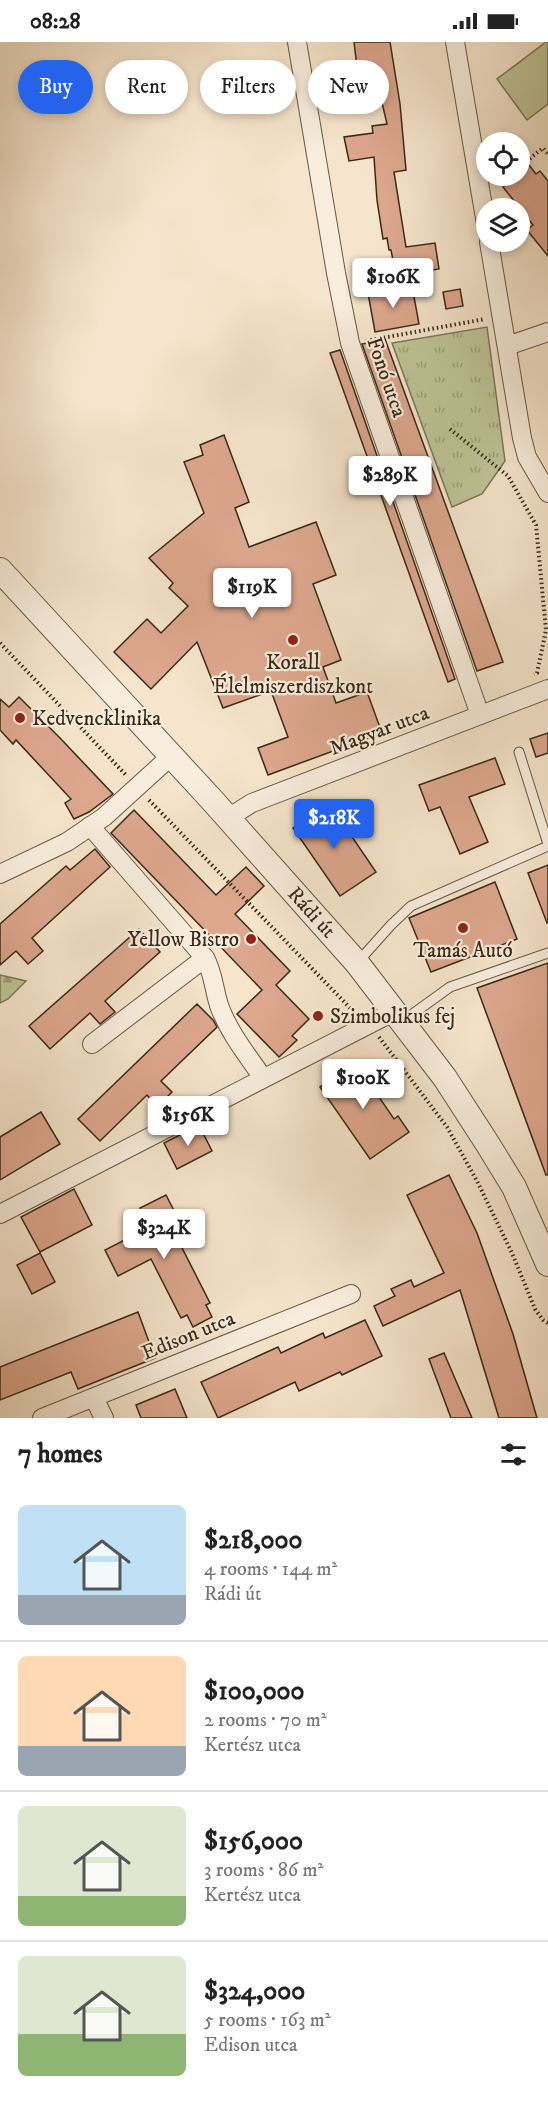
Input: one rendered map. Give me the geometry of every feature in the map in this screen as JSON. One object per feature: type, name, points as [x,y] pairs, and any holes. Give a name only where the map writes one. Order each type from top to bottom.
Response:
[{"type":"street","name":"Fonó utca","points":[[297,42],[350,344],[480,715]]},
{"type":"street","points":[[455,42],[482,198]]},
{"type":"street","points":[[491,252],[522,438],[527,457],[548,493]]},
{"type":"street","points":[[507,346],[548,332]]},
{"type":"street","name":"Rádi út","points":[[0,570],[228,818],[357,963],[399,1016],[445,1078],[514,1187],[548,1264]]},
{"type":"street","name":"Magyar utca","points":[[228,818],[252,803],[548,689]]},
{"type":"street","points":[[0,874],[67,842],[104,817],[170,757]]},
{"type":"street","points":[[90,826],[205,958],[211,968],[220,1007],[229,1028],[263,1078]]},
{"type":"street","points":[[92,1044],[205,958]]},
{"type":"street","points":[[0,1214],[367,1025],[399,1016]]},
{"type":"street","name":"Edison utca","points":[[42,1418],[351,1294]]},
{"type":"street","points":[[94,1398],[104,1418]]},
{"type":"lane","points":[[357,963],[411,906],[548,845],[519,752]]},
{"type":"lane","points":[[399,1016],[450,987],[548,953]]},
{"type":"path","points":[[530,158],[543,148],[548,154]]},
{"type":"path","points":[[350,344],[502,316]]},
{"type":"path","points":[[450,429],[508,476],[536,525],[546,630],[537,673],[526,677]]},
{"type":"path","points":[[0,643],[382,1041],[447,1127],[477,1181],[512,1253],[535,1309],[548,1323]]},
{"type":"green space","points":[[548,42],[548,104],[527,120],[497,79]]},
{"type":"green space","points":[[487,327],[505,461],[482,494],[452,507],[392,343]]},
{"type":"green space","points":[[0,975],[26,981],[8,999],[0,1003]]},
{"type":"building","points":[[354,42],[390,42],[400,104],[406,170],[394,172],[406,247],[435,243],[439,269],[396,276],[387,238],[383,239],[374,157],[349,161],[344,137],[373,133],[372,126],[387,124],[385,114],[389,114],[389,60],[356,60]]},
{"type":"building","points":[[530,166],[536,174],[540,171],[548,181],[548,256],[530,234],[530,228],[533,225],[530,221],[530,198],[512,198],[503,187],[530,186]]},
{"type":"building","points":[[412,286],[419,324],[375,332],[368,293]]},
{"type":"building","points":[[460,289],[463,306],[446,309],[443,292]]},
{"type":"building","points":[[385,339],[503,662],[477,671],[362,344]]},
{"type":"building","points":[[340,350],[455,679],[448,682],[330,353]]},
{"type":"building","points":[[224,435],[249,502],[235,508],[249,547],[316,522],[336,575],[313,584],[341,660],[323,667],[336,703],[367,692],[382,733],[268,775],[258,748],[288,737],[271,691],[223,708],[197,642],[151,689],[114,652],[147,619],[161,633],[188,606],[169,588],[173,583],[149,558],[204,513],[184,462],[203,455],[200,445]]},
{"type":"building","points":[[19,697],[113,794],[89,812],[74,819],[65,803],[71,799],[16,740],[13,744],[0,730],[0,699],[9,707]]},
{"type":"building","points":[[548,733],[548,753],[536,757],[530,739]]},
{"type":"building","points":[[495,758],[505,784],[469,797],[488,842],[460,854],[440,807],[429,811],[419,785]]},
{"type":"building","points":[[329,803],[376,872],[340,896],[293,828]]},
{"type":"building","points":[[134,810],[216,895],[246,867],[264,886],[235,914],[290,971],[276,985],[309,1019],[292,1036],[297,1040],[279,1057],[237,1014],[262,990],[111,833]]},
{"type":"building","points":[[95,849],[110,867],[32,938],[43,951],[28,964],[16,951],[0,965],[0,924],[66,866],[70,870]]},
{"type":"building","points":[[548,865],[548,922],[547,923],[528,873]]},
{"type":"building","name":"Tamás Autó","points":[[495,882],[517,939],[431,972],[409,918]]},
{"type":"building","points":[[139,929],[160,952],[105,1001],[115,1012],[100,1024],[90,1013],[50,1049],[29,1026]]},
{"type":"building","points":[[548,963],[548,1175],[546,1175],[477,988]]},
{"type":"building","points":[[197,1004],[217,1027],[161,1081],[172,1092],[157,1107],[147,1095],[100,1141],[78,1119]]},
{"type":"building","points":[[359,1060],[372,1078],[368,1081],[394,1119],[398,1116],[409,1132],[370,1159],[320,1087]]},
{"type":"building","points":[[41,1112],[60,1144],[0,1180],[0,1137]]},
{"type":"building","points":[[199,1125],[212,1151],[177,1169],[164,1143]]},
{"type":"building","points":[[449,1175],[477,1233],[513,1334],[537,1418],[499,1418],[460,1290],[383,1326],[374,1306],[395,1296],[391,1289],[411,1280],[414,1287],[444,1273],[407,1195]]},
{"type":"building","points":[[74,1189],[92,1225],[40,1252],[21,1217]]},
{"type":"building","points":[[166,1195],[183,1228],[174,1232],[210,1303],[206,1305],[212,1317],[193,1327],[187,1315],[181,1318],[151,1259],[118,1276],[105,1250],[150,1227],[140,1208]]},
{"type":"building","points":[[40,1253],[55,1282],[32,1294],[17,1265]]},
{"type":"building","points":[[138,1312],[155,1358],[78,1389],[71,1372],[0,1400],[0,1367]]},
{"type":"building","points":[[365,1320],[382,1356],[342,1375],[340,1372],[299,1391],[295,1382],[218,1418],[201,1382],[278,1347],[281,1353],[323,1333],[325,1338]]},
{"type":"building","points":[[444,1353],[472,1418],[451,1418],[429,1359]]},
{"type":"building","points":[[175,1389],[187,1418],[141,1418],[136,1405]]},
{"type":"place","name":"Korall Élelmiszerdiszkont","points":[[293,640]]},
{"type":"place","name":"Kedvencklinika","points":[[20,718]]},
{"type":"place","name":"Tamás Autó","points":[[463,928]]},
{"type":"place","name":"Yellow Bistro","points":[[251,939]]},
{"type":"place","name":"Szimbolikus fej","points":[[318,1016]]}]
